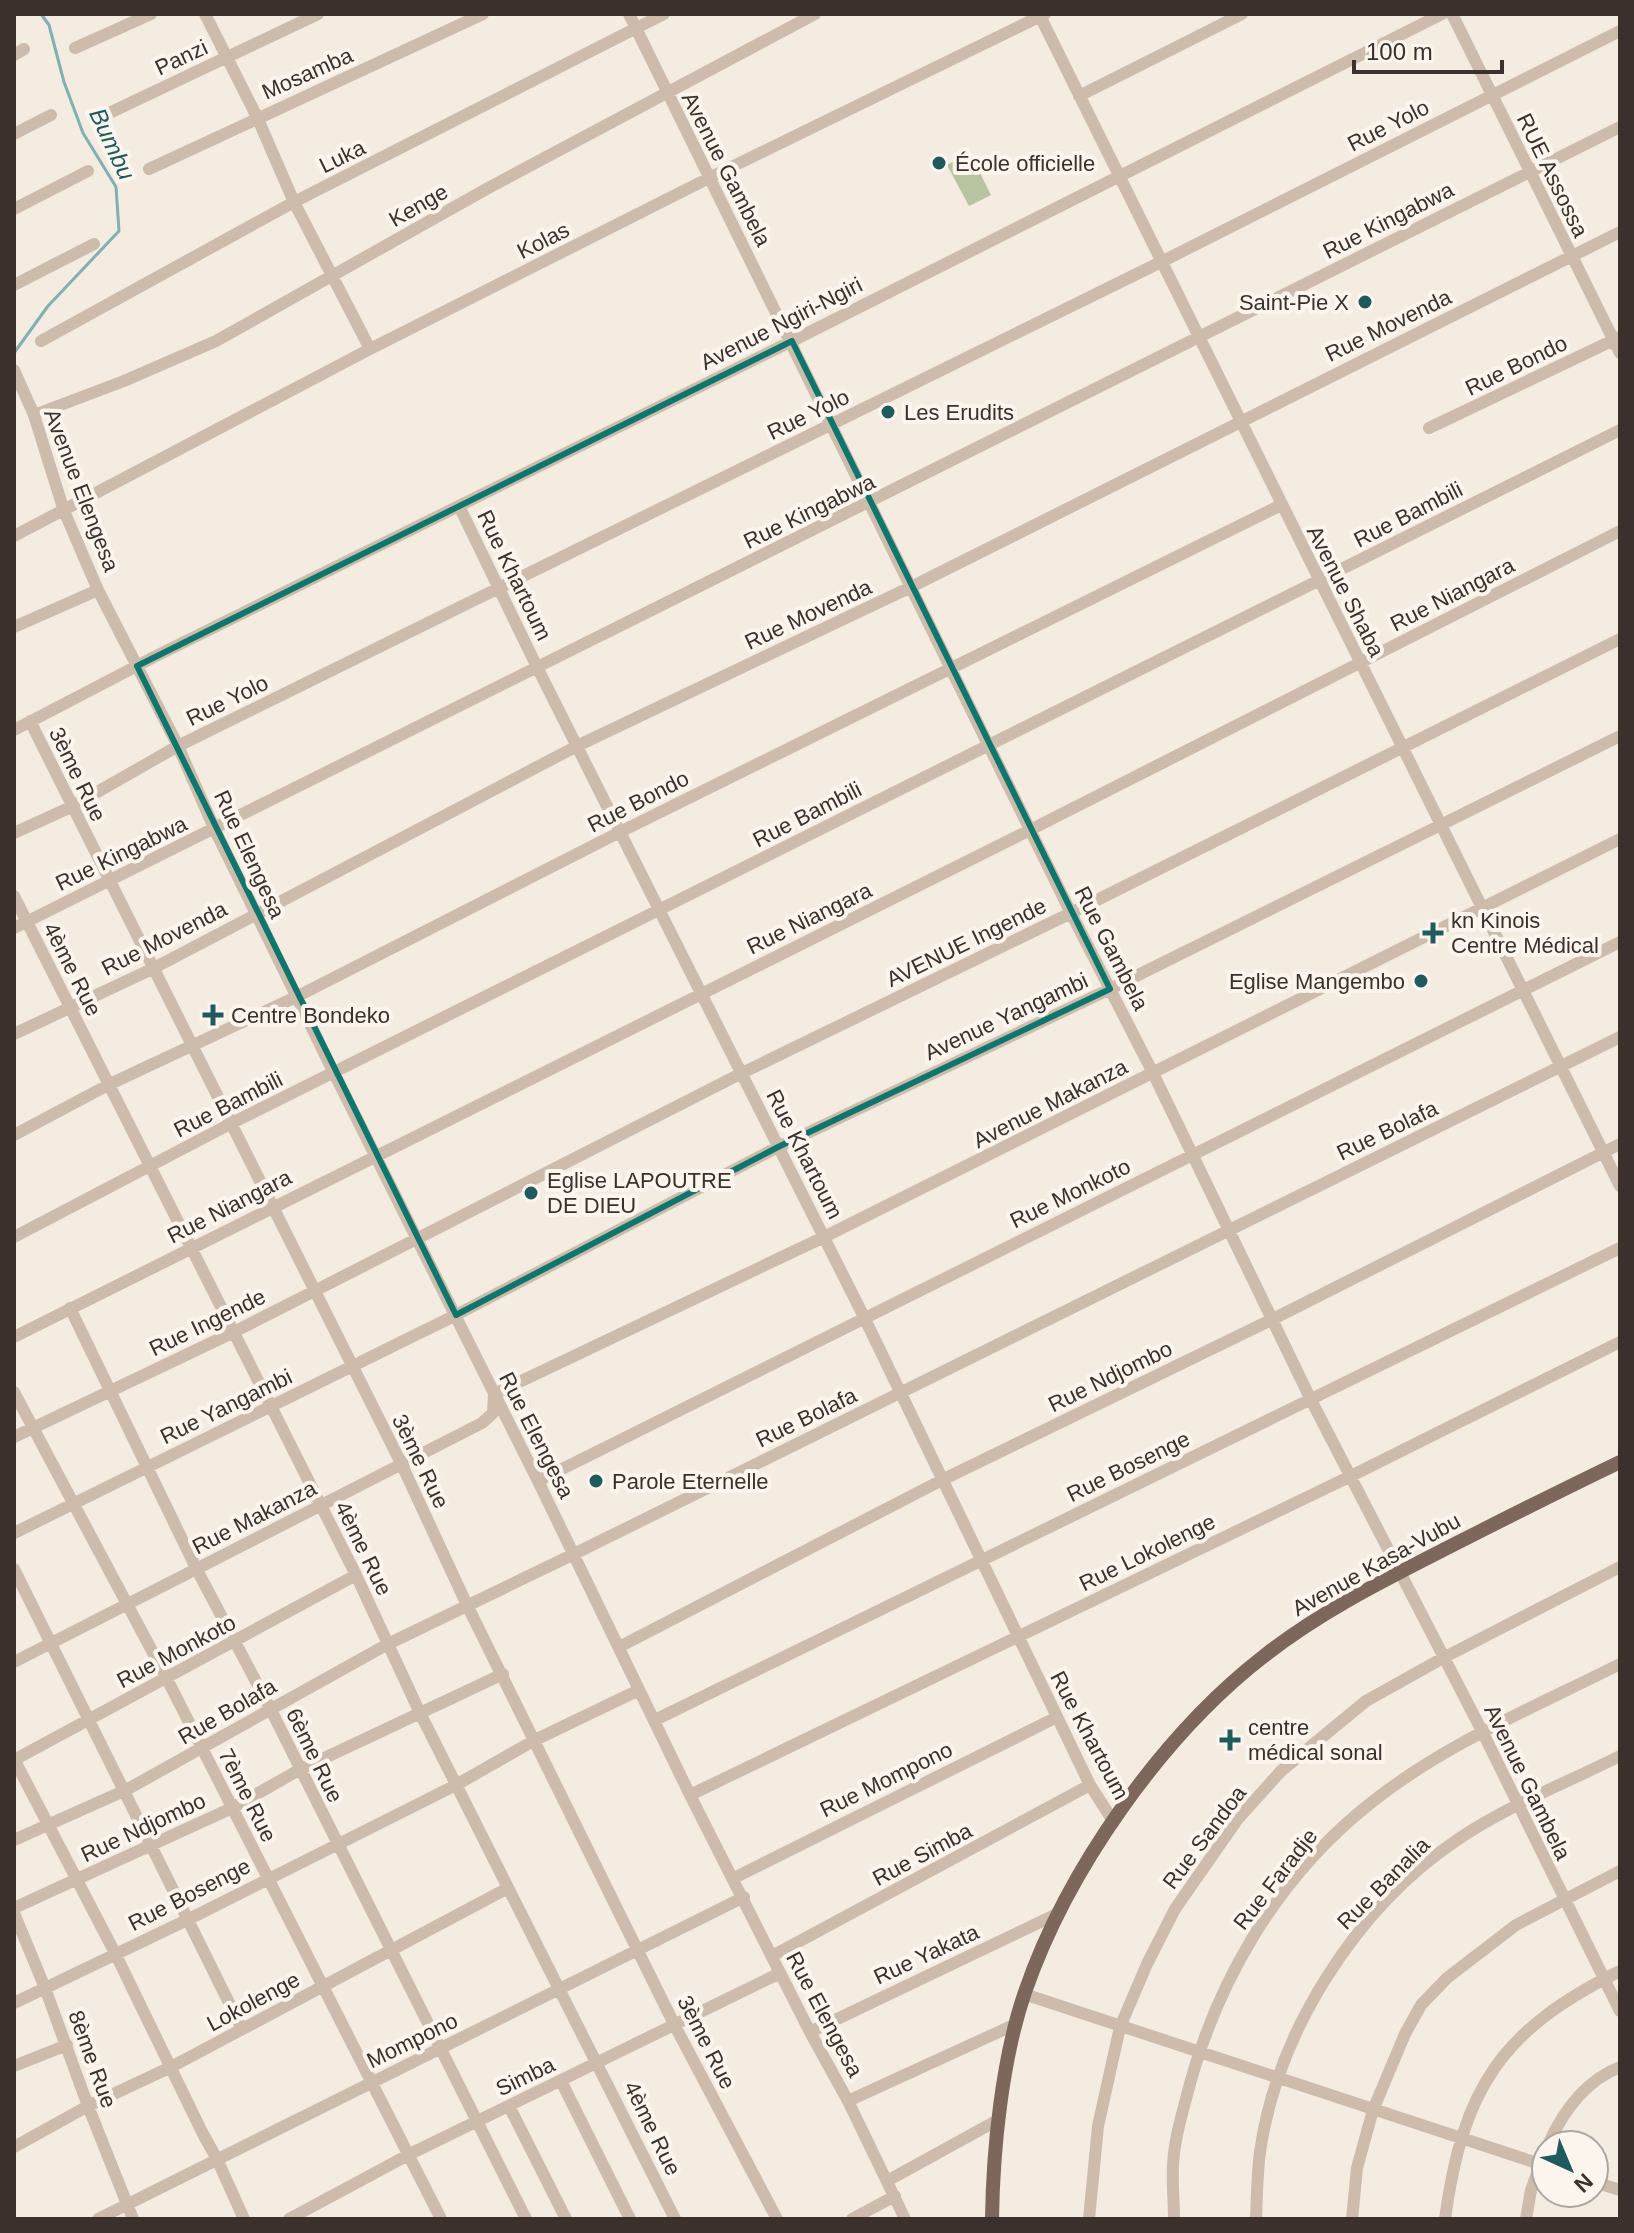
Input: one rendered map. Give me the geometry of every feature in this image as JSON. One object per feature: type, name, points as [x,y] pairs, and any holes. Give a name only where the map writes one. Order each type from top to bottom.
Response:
[{"type":"main road","name":"Avenue Kasa-Vubu","points":[[992,2219],[992,2178],[998,2120],[1024,1994],[1059,1913],[1113,1821],[1158,1762],[1197,1717],[1263,1657],[1327,1612],[1620,1462]]},
{"type":"street","points":[[75,48],[151,14]]},
{"type":"street","points":[[205,14],[257,117],[294,202],[370,349]]},
{"type":"street","name":"Panzi","points":[[105,115],[318,14]]},
{"type":"street","name":"Mosamba","points":[[149,169],[483,14]]},
{"type":"street","name":"Avenue Gambela","points":[[629,14],[792,341]]},
{"type":"street","name":"Luka","points":[[41,341],[294,202],[664,14]]},
{"type":"street","name":"Kenge","points":[[34,415],[124,381],[216,341],[490,187],[815,14]]},
{"type":"street","points":[[1079,96],[1242,14]]},
{"type":"street","name":"Avenue Ngiri-Ngiri","points":[[14,730],[1442,14]]},
{"type":"street","name":"RUE Assossa","points":[[1452,14],[1571,257],[1617,338],[1620,353]]},
{"type":"street","name":"Avenue Shaba","points":[[1041,15],[1239,421],[1620,1186]]},
{"type":"street","name":"Kolas","points":[[14,536],[370,349],[1041,15]]},
{"type":"street","name":"Rue Yolo","points":[[14,833],[71,807],[178,746],[1161,262],[1620,31]]},
{"type":"street","points":[[14,134],[51,115]]},
{"type":"street","name":"Rue Kingabwa","points":[[14,928],[1620,127]]},
{"type":"street","points":[[14,209],[88,171]]},
{"type":"street","name":"Rue Movenda","points":[[14,1034],[152,969],[577,746],[911,587],[1620,232]]},
{"type":"street","points":[[14,285],[94,244]]},
{"type":"street","name":"Rue Bondo","points":[[1429,428],[1617,338]]},
{"type":"street","name":"Rue Gambela","points":[[792,341],[1311,1400],[1400,1572]]},
{"type":"street","name":"Avenue Elengesa","points":[[15,373],[34,415],[64,511],[98,590],[137,666]]},
{"type":"street","name":"Rue Bambili","points":[[14,1237],[230,1124],[1620,430]]},
{"type":"street","name":"Rue Bondo","points":[[14,1135],[110,1084],[296,997],[620,832],[1281,505]]},
{"type":"street","name":"Rue Khartoum","points":[[459,506],[944,1479],[1090,1785],[1113,1821]]},
{"type":"street","name":"Rue Niangara","points":[[14,1337],[1030,830],[1620,531]]},
{"type":"street","points":[[14,627],[98,590]]},
{"type":"street","name":"AVENUE Ingende","points":[[416,1239],[742,1073],[1403,749],[1620,639]]},
{"type":"street","name":"Rue Elengesa","points":[[137,666],[296,997],[538,1481],[690,1795],[848,2101],[905,2219]]},
{"type":"street","name":"3ème Rue","points":[[30,721],[401,1463],[467,1605],[640,1949],[675,2026],[777,2219]]},
{"type":"street","name":"Avenue Yangambi","points":[[456,1315],[778,1147],[1110,989],[1620,736]]},
{"type":"street","name":"Avenue Makanza","points":[[494,1394],[824,1237],[1620,839]]},
{"type":"street","name":"4ème Rue","points":[[14,896],[152,1166],[356,1575],[420,1713],[675,2219]]},
{"type":"street","name":"Rue Monkoto","points":[[538,1481],[1620,942]]},
{"type":"street","name":"Rue Bolafa","points":[[14,1840],[126,1790],[388,1644],[1620,1037]]},
{"type":"street","name":"Rue Ndjombo","points":[[619,1647],[944,1479],[1273,1319],[1620,1144]]},
{"type":"street","name":"Rue Ingende","points":[[14,1437],[234,1332],[416,1239]]},
{"type":"street","name":"Rue Bosenge","points":[[655,1720],[1620,1248]]},
{"type":"street","name":"6ème Rue","points":[[70,1308],[196,1568],[270,1708],[526,2219]]},
{"type":"street","name":"Rue Yangambi","points":[[14,1533],[456,1315]]},
{"type":"street","name":"Rue Lokolenge","points":[[690,1795],[1351,1476],[1620,1342]]},
{"type":"street","name":"7ème Rue","points":[[14,1392],[167,1679],[441,2219]]},
{"type":"street","name":"Rue Makanza","points":[[14,1662],[482,1423],[493,1413],[494,1394]]},
{"type":"street","name":"Rue Sandoa","points":[[1089,2219],[1098,2126],[1120,2027],[1175,1909],[1203,1866],[1257,1797],[1312,1744],[1366,1701],[1620,1567]]},
{"type":"street","points":[[14,1569],[242,2029]]},
{"type":"street","name":"Avenue Gambela","points":[[1400,1572],[1620,2011]]},
{"type":"street","name":"Rue Monkoto","points":[[14,1760],[356,1575]]},
{"type":"street","points":[[14,1605],[28,1597]]},
{"type":"street","name":"Rue Faradje","points":[[1174,2219],[1173,2164],[1177,2134],[1198,2050],[1239,1958],[1274,1905],[1321,1848],[1367,1806],[1445,1754],[1620,1664]]},
{"type":"street","name":"Rue Ndjombo","points":[[14,1910],[232,1808],[299,1770],[503,1674]]},
{"type":"street","name":"Rue Bosenge","points":[[14,2003],[187,1920],[456,1785],[535,1740],[639,1690]]},
{"type":"street","name":"Rue Mompono","points":[[734,1878],[1057,1717]]},
{"type":"street","name":"Rue Banalia","points":[[1256,2219],[1260,2150],[1293,2037],[1344,1951],[1371,1917],[1433,1857],[1458,1839],[1518,1805],[1620,1756]]},
{"type":"street","points":[[14,1760],[115,1953],[244,2219]]},
{"type":"street","name":"Rue Simba","points":[[772,1956],[1090,1785]]},
{"type":"street","points":[[1352,2219],[1357,2168],[1373,2110],[1405,2034],[1421,2005],[1481,1950],[1528,1918],[1620,1871]]},
{"type":"street","name":"Lokolenge","points":[[14,2147],[508,1888]]},
{"type":"street","name":"Mompono","points":[[98,2219],[744,1897]]},
{"type":"street","name":"8ème Rue","points":[[14,1910],[133,2219]]},
{"type":"street","name":"Rue Yakata","points":[[810,2032],[1059,1913]]},
{"type":"street","points":[[1445,2219],[1451,2179],[1462,2139],[1473,2105],[1491,2071],[1512,2045],[1539,2020],[1572,1997],[1620,1971]]},
{"type":"street","name":"Simba","points":[[289,2219],[410,2154],[780,1973]]},
{"type":"street","points":[[1024,1994],[1530,2161]]},
{"type":"street","points":[[848,2101],[1016,2024]]},
{"type":"street","points":[[14,2066],[67,2045]]},
{"type":"street","points":[[1556,2129],[1588,2085],[1604,2073],[1620,2067]]},
{"type":"street","points":[[561,2081],[630,2219]]},
{"type":"street","points":[[509,2106],[566,2219]]},
{"type":"street","points":[[887,2181],[998,2120]]},
{"type":"street","points":[[852,2219],[874,2214],[895,2196]]},
{"type":"street","points":[[1526,2219],[1530,2196]]},
{"type":"highlighted area","points":[[792,341],[1110,989],[778,1147],[456,1315],[137,666]]},
{"type":"green space","points":[[970,153],[991,195],[969,206],[947,165]]},
{"type":"waterway","name":"Bumbu","points":[[14,353],[48,306],[119,231],[116,187],[83,133],[64,82],[49,25],[41,14]]},
{"type":"place","name":"École officielle","points":[[939,163]]},
{"type":"place","name":"Saint-Pie X","points":[[1365,302]]},
{"type":"place","name":"Les Erudits","points":[[888,412]]},
{"type":"place","name":"kn Kinois Centre Médical","points":[[1433,933]]},
{"type":"place","name":"Eglise Mangembo","points":[[1421,981]]},
{"type":"place","name":"Centre Bondeko","points":[[213,1015]]},
{"type":"place","name":"Eglise LAPOUTRE DE DIEU","points":[[531,1193]]},
{"type":"place","name":"Parole Eternelle","points":[[596,1481]]},
{"type":"place","name":"centre médical sonal","points":[[1230,1740]]}]
